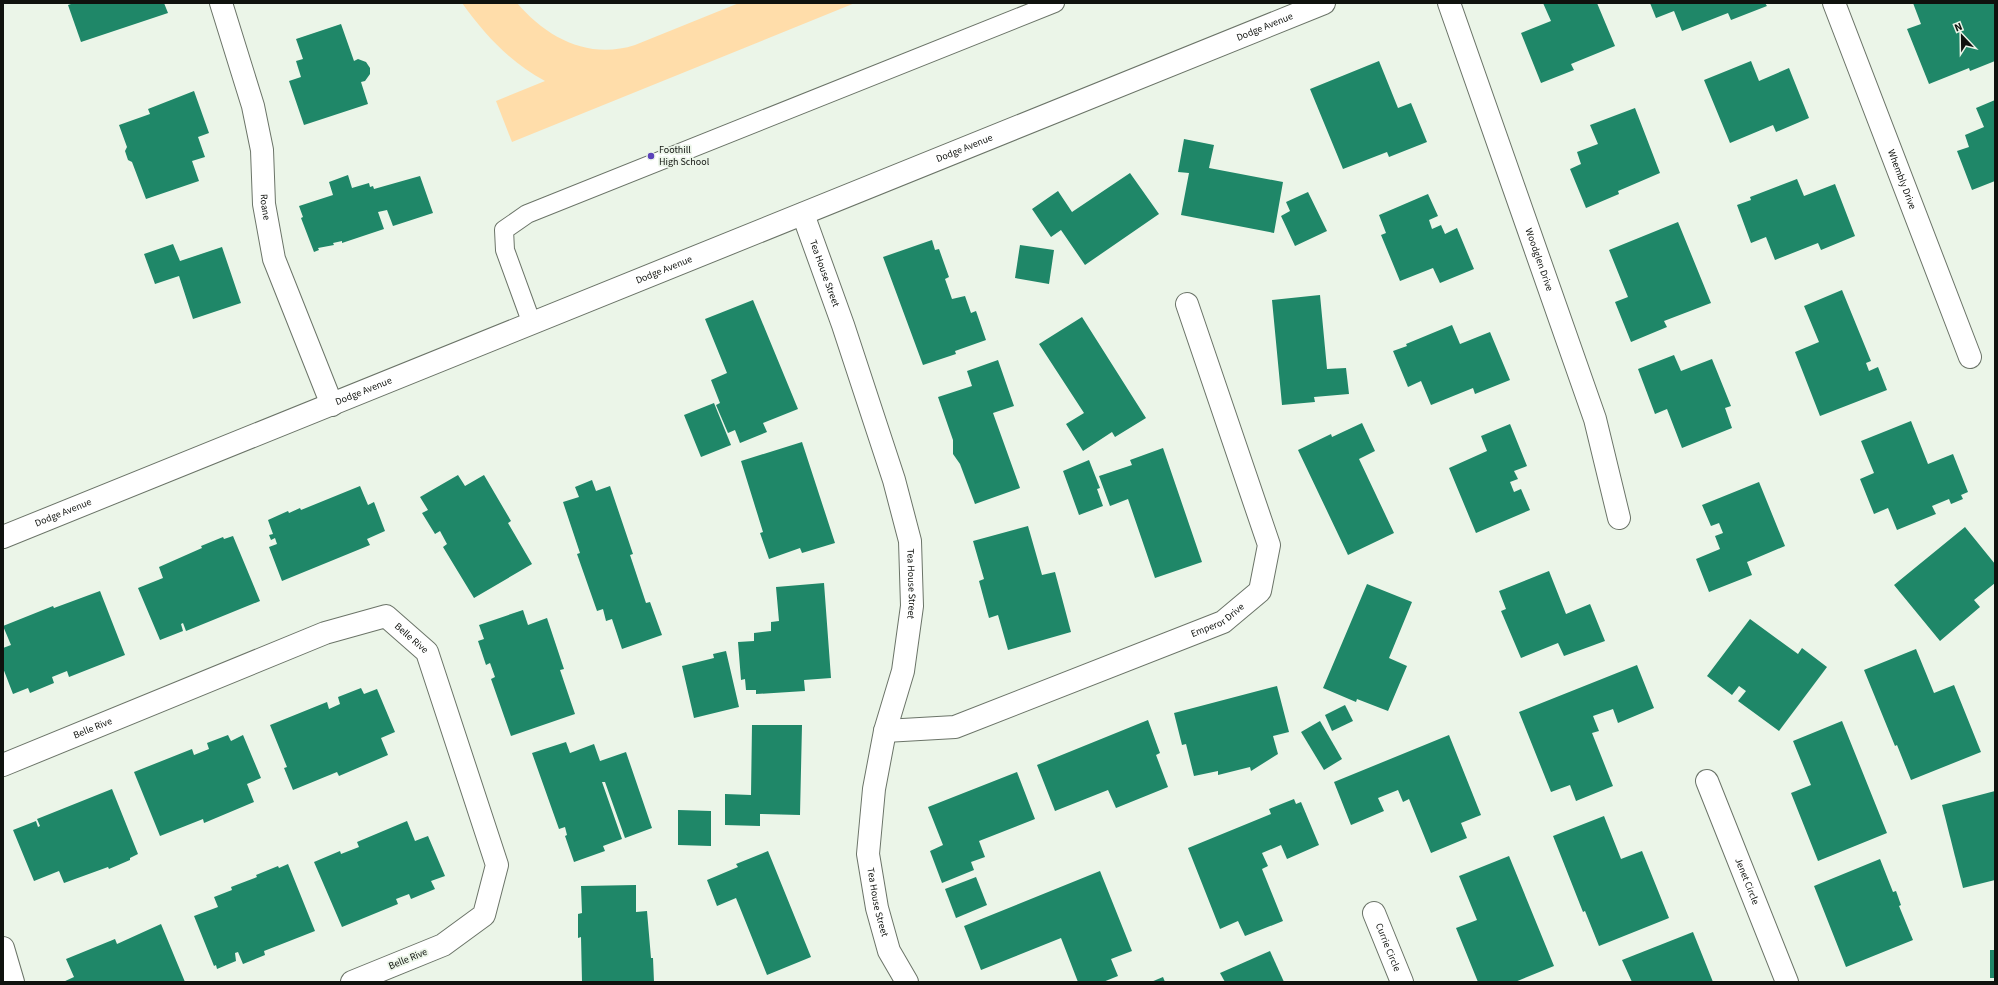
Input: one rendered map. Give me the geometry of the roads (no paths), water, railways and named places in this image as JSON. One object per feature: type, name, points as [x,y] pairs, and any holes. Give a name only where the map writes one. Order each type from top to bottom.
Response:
[{"type":"street","name":"Roane","points":[[221,3],[254,106],[262,150],[264,204],[274,259],[332,405]]},
{"type":"street","name":"Dodge Avenue","points":[[3,537],[1324,3]]},
{"type":"street","name":"Woodglen Drive","points":[[1449,3],[1595,419],[1619,518]]},
{"type":"street","name":"Whembly Drive","points":[[1834,3],[1970,357]]},
{"type":"street","name":"Tea House Street","points":[[803,214],[843,325],[894,480],[910,541],[912,606],[903,671],[885,731],[874,789],[868,854],[877,908],[889,951],[908,982]]},
{"type":"street","name":"Emperor Drive","points":[[885,731],[955,727],[1223,622],[1260,591],[1269,545],[1187,304]]},
{"type":"street","name":"Belle Rive","points":[[3,765],[325,633],[386,616],[426,652],[497,865],[484,915],[443,945],[352,982]]},
{"type":"street","name":"Jenet Circle","points":[[1707,781],[1787,982]]},
{"type":"street","name":"Currie Circle","points":[[1374,913],[1402,982]]},
{"type":"street","points":[[3,948],[13,982]]},
{"type":"lane","points":[[532,324],[505,250],[504,230],[527,214],[1055,3]]},
{"type":"place","name":"Foothill High School","points":[[651,156]]}]
